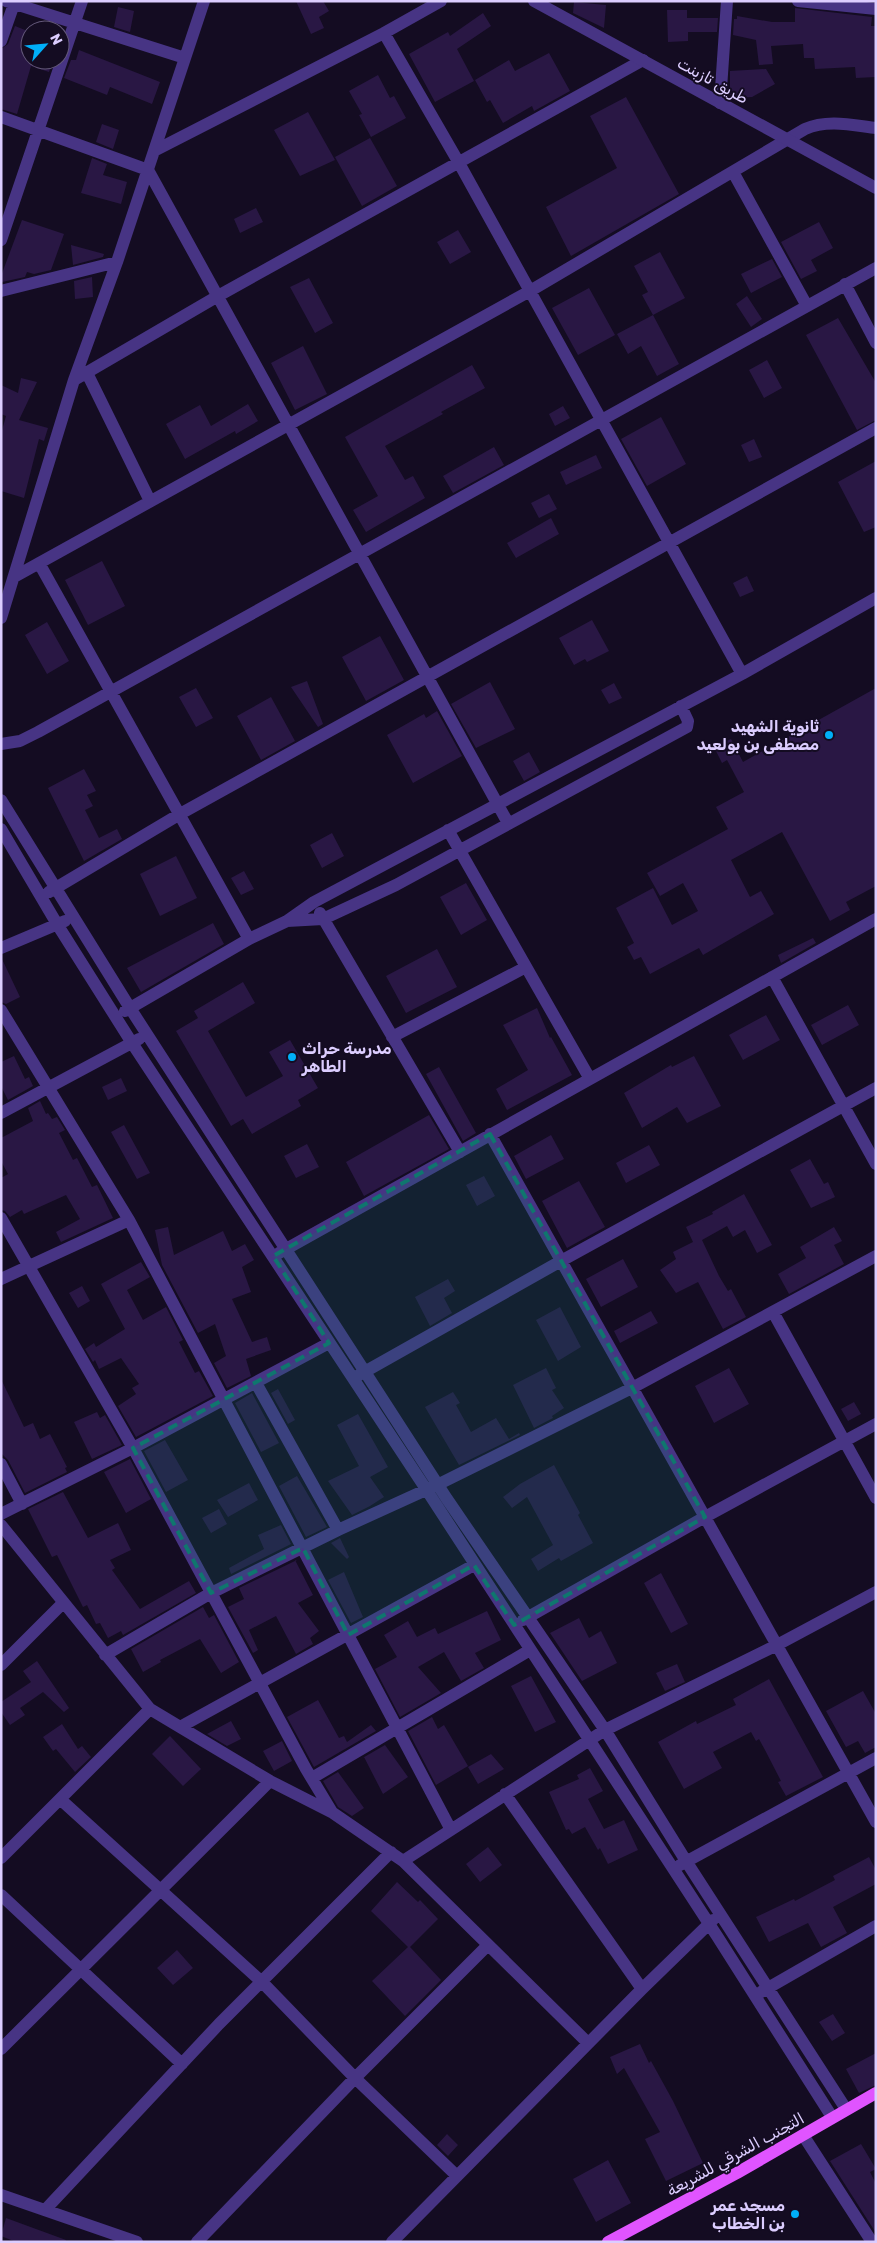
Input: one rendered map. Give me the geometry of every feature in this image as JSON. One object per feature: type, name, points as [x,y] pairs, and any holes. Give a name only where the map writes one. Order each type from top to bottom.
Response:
[{"type":"main road","name":"التجنب الشرقي للشريعة","points":[[608,2242],[737,2173],[876,2092]]},
{"type":"street","points":[[1,240],[82,1]]},
{"type":"street","points":[[1,618],[74,380],[118,262],[204,1]]},
{"type":"street","points":[[154,151],[384,33],[440,1]]},
{"type":"street","name":"طريق تازبنت","points":[[534,1],[876,188]]},
{"type":"street","points":[[720,103],[726,1]]},
{"type":"street","points":[[798,1],[876,9]]},
{"type":"street","points":[[1,41],[10,3],[185,58]]},
{"type":"street","points":[[384,33],[602,419],[742,674]]},
{"type":"street","points":[[74,380],[218,296],[643,60]]},
{"type":"street","points":[[1,117],[38,128],[148,170],[508,823]]},
{"type":"street","points":[[14,577],[530,291],[817,124],[833,123],[876,128]]},
{"type":"street","points":[[733,172],[807,306]]},
{"type":"street","points":[[1,290],[118,262]]},
{"type":"street","points":[[1,744],[20,741],[38,732],[876,268]]},
{"type":"street","points":[[845,284],[876,343]]},
{"type":"street","points":[[87,373],[150,501]]},
{"type":"street","points":[[41,897],[180,814],[670,544],[876,428]]},
{"type":"street","points":[[39,563],[249,939]]},
{"type":"street","points":[[115,1017],[249,939],[287,921],[314,902],[742,674],[876,598]]},
{"type":"street","points":[[287,921],[323,920],[396,884],[686,728],[688,721],[680,706]]},
{"type":"street","points":[[1,800],[130,1008],[439,1484],[447,1500],[605,1730],[686,1861],[846,2109]]},
{"type":"street","points":[[1,828],[57,924],[115,1017],[426,1489],[673,1868],[832,2117]]},
{"type":"street","points":[[448,830],[590,1079]]},
{"type":"street","points":[[314,902],[460,1152]]},
{"type":"street","points":[[1,948],[74,917]]},
{"type":"street","points":[[273,1256],[876,919]]},
{"type":"street","points":[[392,1037],[526,967]]},
{"type":"street","points":[[772,977],[876,1164]]},
{"type":"street","points":[[1,1010],[130,1220],[451,1830]]},
{"type":"street","points":[[1,1113],[148,1034]]},
{"type":"street","points":[[352,1378],[876,1088]]},
{"type":"street","points":[[490,1134],[876,1822]]},
{"type":"street","points":[[1,1218],[133,1448],[259,1682],[333,1813]]},
{"type":"street","points":[[1,1279],[30,1268],[130,1220]]},
{"type":"street","points":[[105,1655],[211,1593],[338,1530],[439,1484],[632,1388],[876,1256]]},
{"type":"street","points":[[772,1312],[876,1498]]},
{"type":"street","points":[[1,1514],[133,1448],[329,1343]]},
{"type":"street","points":[[256,1383],[338,1530]]},
{"type":"street","points":[[514,1626],[705,1517],[876,1424]]},
{"type":"street","points":[[1,1464],[22,1504]]},
{"type":"street","points":[[1,1526],[150,1709],[270,1781],[333,1813],[403,1861],[588,2043]]},
{"type":"street","points":[[180,1726],[474,1565]]},
{"type":"street","points":[[403,1861],[605,1730],[777,1645],[876,1592]]},
{"type":"street","points":[[1,1665],[63,1603]]},
{"type":"street","points":[[312,1778],[530,1650]]},
{"type":"street","points":[[1,1858],[150,1709]]},
{"type":"street","points":[[673,1868],[876,1758]]},
{"type":"street","points":[[1,2050],[270,1781]]},
{"type":"street","points":[[505,1794],[642,1989]]},
{"type":"street","points":[[60,1799],[262,1982],[355,2078],[457,2176]]},
{"type":"street","points":[[45,2210],[182,2064],[391,1852]]},
{"type":"street","points":[[1,1895],[182,2064]]},
{"type":"street","points":[[392,2242],[588,2043],[720,1913]]},
{"type":"street","points":[[755,1996],[876,1926]]},
{"type":"street","points":[[197,2242],[355,2078],[488,1945]]},
{"type":"street","points":[[803,2135],[872,2242]]},
{"type":"street","points":[[1,2195],[137,2242]]},
{"type":"highlighted area","points":[[490,1134],[705,1517],[514,1625],[474,1565],[348,1635],[303,1548],[211,1593],[133,1448],[329,1343],[273,1256]]},
{"type":"building","points":[[296,1],[323,1],[329,11],[319,17],[324,28],[311,34]]},
{"type":"building","points":[[574,2],[606,5],[604,28],[573,13]]},
{"type":"building","points":[[118,7],[134,11],[130,32],[114,27]]},
{"type":"building","points":[[795,8],[872,17],[871,26],[876,26],[876,77],[856,78],[855,67],[815,69],[814,58],[804,58],[803,44],[771,46],[773,64],[759,65],[756,40],[733,35],[734,19],[737,19],[737,16],[772,22],[795,22]]},
{"type":"building","points":[[667,10],[687,10],[687,18],[718,18],[717,32],[688,32],[688,41],[668,42]]},
{"type":"building","points":[[483,13],[491,26],[457,49],[474,81],[435,102],[409,54],[448,32],[450,36]]},
{"type":"building","points":[[15,26],[20,28],[20,70],[30,70],[17,114],[1,109],[1,49],[8,44]]},
{"type":"building","points":[[79,50],[160,82],[152,104],[110,87],[107,95],[64,78],[67,70],[70,70],[71,60],[76,60]]},
{"type":"building","points":[[549,53],[570,91],[534,111],[532,106],[503,123],[490,100],[487,102],[475,80],[509,60],[515,71]]},
{"type":"building","points":[[766,69],[775,84],[752,97],[730,98],[730,71]]},
{"type":"building","points":[[378,75],[390,98],[394,96],[406,118],[371,137],[359,115],[362,114],[349,91]]},
{"type":"building","points":[[626,97],[679,194],[571,256],[546,207],[617,168],[590,116]]},
{"type":"building","points":[[308,112],[335,160],[300,176],[274,130]]},
{"type":"building","points":[[102,124],[119,130],[113,149],[96,142]]},
{"type":"building","points":[[370,138],[397,186],[362,206],[335,157]]},
{"type":"building","points":[[92,158],[107,164],[103,175],[127,182],[121,204],[81,193]]},
{"type":"building","points":[[256,208],[263,222],[240,233],[234,219]]},
{"type":"building","points":[[22,220],[64,234],[51,270],[34,274],[27,272],[25,277],[2,282],[1,276]]},
{"type":"building","points":[[819,222],[833,248],[811,260],[817,271],[801,279],[781,242]]},
{"type":"building","points":[[458,230],[471,252],[450,264],[437,242]]},
{"type":"building","points":[[71,245],[104,254],[103,257],[73,265]]},
{"type":"building","points":[[660,252],[685,298],[653,315],[642,295],[648,292],[634,266]]},
{"type":"building","points":[[772,259],[782,277],[751,293],[741,274]]},
{"type":"building","points":[[92,277],[93,297],[75,299],[74,281]]},
{"type":"building","points":[[309,278],[333,323],[315,333],[290,287]]},
{"type":"building","points":[[589,288],[615,335],[578,355],[552,308]]},
{"type":"building","points":[[747,296],[762,319],[751,327],[736,304]]},
{"type":"building","points":[[653,315],[679,364],[657,376],[641,346],[628,354],[617,334]]},
{"type":"building","points":[[838,318],[876,383],[876,420],[857,430],[806,335]]},
{"type":"building","points":[[303,346],[327,394],[295,410],[271,363]]},
{"type":"building","points":[[767,360],[782,388],[764,398],[749,370]]},
{"type":"building","points":[[472,365],[485,388],[385,446],[405,480],[413,476],[425,498],[366,532],[353,510],[378,496],[345,437]]},
{"type":"building","points":[[21,378],[37,382],[19,420],[48,428],[44,441],[39,439],[24,498],[1,491],[1,434],[6,416],[1,414],[1,385],[18,393]]},
{"type":"building","points":[[248,404],[258,421],[236,434],[235,431],[185,459],[166,424],[200,405],[211,426]]},
{"type":"building","points":[[563,406],[570,418],[555,426],[549,414]]},
{"type":"building","points":[[661,417],[686,464],[647,486],[621,439]]},
{"type":"building","points":[[754,439],[762,457],[749,462],[741,445]]},
{"type":"building","points":[[494,447],[504,465],[453,493],[443,476]]},
{"type":"building","points":[[596,455],[602,468],[566,485],[560,472]]},
{"type":"building","points":[[876,461],[876,527],[864,532],[838,482]]},
{"type":"building","points":[[549,494],[557,509],[539,518],[531,503]]},
{"type":"building","points":[[551,518],[559,534],[516,558],[507,543]]},
{"type":"building","points":[[102,561],[125,606],[88,625],[65,580]]},
{"type":"building","points":[[747,576],[754,591],[740,597],[733,583]]},
{"type":"building","points":[[592,620],[609,651],[587,662],[585,659],[574,665],[559,638]]},
{"type":"building","points":[[47,622],[69,661],[47,674],[25,635]]},
{"type":"building","points":[[380,636],[404,680],[366,701],[342,657]]},
{"type":"building","points":[[307,681],[323,724],[318,727],[291,687]]},
{"type":"building","points":[[490,682],[515,729],[476,748],[451,704]]},
{"type":"building","points":[[614,683],[622,698],[609,704],[601,690]]},
{"type":"building","points":[[196,688],[213,718],[196,727],[179,697]]},
{"type":"building","points":[[876,688],[876,886],[846,902],[850,910],[830,921],[782,832],[731,860],[750,897],[761,891],[774,914],[703,955],[699,948],[650,974],[641,957],[634,960],[627,947],[634,943],[616,908],[653,888],[672,925],[698,911],[683,883],[660,896],[647,873],[728,829],[716,807],[744,792],[727,760],[722,763],[714,747],[731,739],[743,762]]},
{"type":"building","points":[[271,697],[295,741],[261,760],[237,716]]},
{"type":"building","points":[[437,711],[462,756],[413,783],[387,735],[424,714],[426,718]]},
{"type":"building","points":[[529,752],[540,772],[524,781],[513,761]]},
{"type":"building","points":[[84,769],[96,791],[87,795],[93,806],[85,810],[99,838],[117,829],[122,839],[84,861],[48,788]]},
{"type":"building","points":[[332,833],[344,856],[322,868],[310,845]]},
{"type":"building","points":[[176,856],[197,898],[160,916],[140,874]]},
{"type":"building","points":[[244,871],[254,889],[241,895],[231,878]]},
{"type":"building","points":[[466,883],[487,920],[461,935],[440,897]]},
{"type":"building","points":[[213,923],[224,944],[141,992],[127,968]]},
{"type":"building","points":[[813,938],[816,943],[781,963],[778,955]]},
{"type":"building","points":[[437,949],[457,987],[406,1013],[386,976]]},
{"type":"building","points":[[1,957],[20,997],[6,1004],[1,1002]]},
{"type":"building","points":[[243,982],[255,1003],[208,1031],[246,1097],[283,1076],[269,1052],[290,1040],[318,1088],[298,1100],[301,1106],[252,1134],[243,1119],[231,1126],[176,1031],[198,1018],[194,1011]]},
{"type":"building","points":[[848,1005],[859,1025],[822,1045],[811,1025]]},
{"type":"building","points":[[537,1008],[550,1038],[572,1075],[507,1110],[496,1089],[528,1070],[503,1025]]},
{"type":"building","points":[[766,1015],[780,1040],[743,1060],[729,1035]]},
{"type":"building","points":[[14,1056],[25,1079],[29,1077],[33,1086],[8,1100],[1,1086],[1,1062]]},
{"type":"building","points":[[694,1056],[721,1106],[687,1123],[677,1107],[642,1128],[624,1093],[671,1065],[672,1067]]},
{"type":"building","points":[[439,1067],[476,1133],[463,1141],[426,1074]]},
{"type":"building","points":[[121,1078],[127,1091],[108,1100],[102,1087]]},
{"type":"building","points":[[40,1101],[46,1114],[48,1113],[52,1119],[57,1117],[65,1130],[59,1133],[73,1160],[77,1158],[92,1187],[97,1185],[113,1218],[61,1242],[56,1232],[80,1219],[66,1195],[24,1214],[22,1210],[10,1217],[5,1211],[1,1210],[1,1178],[8,1174],[1,1161],[1,1138],[33,1121],[28,1108]]},
{"type":"building","points":[[429,1115],[449,1149],[364,1196],[346,1162]]},
{"type":"building","points":[[124,1125],[150,1173],[137,1179],[111,1132]]},
{"type":"building","points":[[551,1135],[564,1159],[526,1179],[514,1156]]},
{"type":"building","points":[[307,1144],[319,1167],[296,1178],[284,1156]]},
{"type":"building","points":[[649,1145],[660,1165],[626,1183],[616,1163]]},
{"type":"building","points":[[810,1159],[824,1184],[828,1182],[835,1197],[811,1208],[790,1170]]},
{"type":"building","points":[[484,1176],[495,1196],[477,1206],[466,1185]]},
{"type":"building","points":[[579,1181],[605,1227],[567,1248],[542,1201]]},
{"type":"building","points":[[744,1194],[772,1245],[757,1253],[745,1230],[733,1237],[727,1226],[702,1240],[719,1276],[728,1291],[731,1289],[746,1317],[723,1329],[698,1282],[676,1293],[660,1270],[676,1259],[673,1252],[693,1242],[686,1227],[713,1214],[712,1212]]},
{"type":"building","points":[[168,1227],[174,1255],[223,1231],[232,1251],[245,1244],[254,1260],[242,1267],[251,1292],[232,1299],[252,1342],[267,1337],[271,1350],[246,1359],[251,1376],[227,1388],[214,1363],[226,1356],[215,1324],[198,1333],[162,1265],[155,1230]]},
{"type":"building","points":[[834,1227],[842,1241],[834,1245],[844,1264],[789,1294],[778,1274],[806,1258],[800,1247]]},
{"type":"building","points":[[623,1259],[638,1287],[601,1307],[586,1279]]},
{"type":"building","points":[[141,1262],[150,1277],[127,1290],[143,1320],[166,1307],[183,1340],[179,1342],[195,1373],[199,1371],[213,1396],[136,1437],[118,1406],[136,1394],[132,1388],[139,1384],[121,1358],[99,1369],[95,1360],[93,1362],[85,1349],[94,1343],[96,1347],[125,1329],[101,1284]]},
{"type":"building","points":[[448,1279],[455,1291],[444,1298],[452,1313],[430,1326],[415,1297]]},
{"type":"building","points":[[82,1286],[90,1301],[78,1308],[69,1293]]},
{"type":"building","points":[[560,1307],[581,1347],[558,1361],[536,1320]]},
{"type":"building","points":[[651,1311],[658,1323],[620,1343],[614,1331]]},
{"type":"building","points":[[546,1368],[556,1388],[552,1390],[564,1408],[552,1416],[553,1418],[534,1428],[513,1385]]},
{"type":"building","points":[[729,1368],[749,1404],[714,1423],[695,1386]]},
{"type":"building","points":[[1,1379],[24,1427],[33,1423],[40,1439],[50,1434],[67,1467],[65,1468],[67,1472],[25,1493],[8,1460],[1,1453]]},
{"type":"building","points":[[278,1389],[295,1420],[288,1424],[271,1393]]},
{"type":"building","points":[[453,1392],[460,1403],[456,1405],[471,1432],[496,1418],[509,1439],[519,1433],[520,1435],[459,1465],[425,1407]]},
{"type":"building","points":[[252,1393],[279,1443],[261,1452],[235,1403]]},
{"type":"building","points":[[854,1402],[861,1414],[848,1421],[841,1409]]},
{"type":"building","points":[[97,1412],[100,1418],[105,1415],[122,1445],[92,1459],[74,1422]]},
{"type":"building","points":[[358,1414],[388,1467],[370,1477],[384,1497],[352,1515],[328,1481],[359,1466],[337,1425]]},
{"type":"building","points":[[165,1440],[188,1480],[166,1492],[144,1451]]},
{"type":"building","points":[[130,1459],[151,1499],[126,1513],[104,1472]]},
{"type":"building","points":[[554,1465],[580,1513],[578,1515],[593,1543],[561,1561],[559,1558],[538,1571],[531,1559],[553,1545],[527,1497],[512,1508],[503,1497],[520,1484]]},
{"type":"building","points":[[297,1476],[327,1527],[306,1537],[279,1486]]},
{"type":"building","points":[[249,1483],[258,1500],[228,1517],[217,1500]]},
{"type":"building","points":[[63,1492],[88,1538],[118,1523],[131,1550],[110,1560],[115,1568],[112,1570],[140,1609],[189,1581],[196,1593],[123,1635],[121,1631],[108,1638],[100,1623],[96,1624],[87,1605],[83,1607],[57,1555],[52,1557],[28,1509]]},
{"type":"building","points":[[219,1509],[227,1524],[211,1533],[202,1518]]},
{"type":"building","points":[[281,1525],[291,1544],[231,1574],[229,1568],[264,1549],[258,1535]]},
{"type":"building","points":[[340,1538],[349,1557],[347,1559],[331,1543]]},
{"type":"building","points":[[295,1561],[313,1595],[298,1603],[319,1631],[310,1638],[313,1644],[296,1654],[276,1616],[249,1630],[258,1650],[253,1653],[228,1607],[244,1599],[239,1588]]},
{"type":"building","points":[[344,1572],[363,1617],[351,1623],[328,1580]]},
{"type":"building","points":[[661,1573],[688,1624],[671,1633],[644,1583]]},
{"type":"building","points":[[203,1607],[209,1618],[214,1615],[239,1662],[221,1673],[200,1639],[160,1660],[161,1662],[143,1672],[131,1649]]},
{"type":"building","points":[[487,1611],[501,1640],[475,1653],[484,1668],[461,1681],[444,1652],[418,1667],[441,1693],[400,1717],[375,1669],[397,1657],[384,1635],[408,1621],[417,1637],[435,1628],[438,1634]]},
{"type":"building","points":[[579,1618],[589,1638],[601,1631],[617,1663],[582,1681],[550,1633]]},
{"type":"building","points":[[37,1661],[69,1708],[64,1712],[43,1692],[20,1708],[25,1715],[10,1725],[1,1712],[1,1702],[31,1682],[23,1671]]},
{"type":"building","points":[[677,1664],[685,1682],[665,1691],[656,1673]]},
{"type":"building","points":[[531,1676],[556,1722],[535,1732],[511,1686]]},
{"type":"building","points":[[769,1679],[823,1777],[786,1796],[778,1782],[781,1781],[759,1739],[756,1741],[751,1732],[713,1752],[722,1768],[684,1789],[658,1742],[696,1721],[697,1724],[736,1705],[733,1699]]},
{"type":"building","points":[[863,1691],[876,1714],[876,1747],[865,1753],[858,1741],[846,1747],[826,1711]]},
{"type":"building","points":[[318,1700],[339,1738],[344,1736],[347,1742],[371,1725],[376,1731],[314,1767],[287,1717]]},
{"type":"building","points":[[432,1717],[438,1729],[444,1725],[468,1766],[436,1785],[408,1731]]},
{"type":"building","points":[[231,1721],[241,1739],[227,1746],[207,1734]]},
{"type":"building","points":[[62,1724],[78,1749],[82,1746],[91,1757],[75,1772],[56,1749],[53,1751],[43,1737]]},
{"type":"building","points":[[170,1736],[201,1769],[183,1786],[152,1754]]},
{"type":"building","points":[[282,1741],[292,1761],[274,1771],[263,1751]]},
{"type":"building","points":[[385,1745],[408,1777],[383,1794],[364,1757]]},
{"type":"building","points":[[491,1754],[504,1769],[478,1784],[468,1767]]},
{"type":"building","points":[[590,1768],[603,1791],[588,1799],[604,1829],[624,1820],[638,1850],[608,1864],[600,1848],[598,1850],[585,1827],[572,1834],[569,1829],[566,1830],[549,1792],[579,1779],[577,1775]]},
{"type":"building","points":[[338,1772],[364,1808],[352,1816],[338,1807],[323,1781]]},
{"type":"building","points":[[488,1847],[502,1865],[480,1882],[466,1864]]},
{"type":"building","points":[[869,1857],[876,1870],[876,1884],[833,1907],[847,1933],[821,1947],[808,1923],[769,1942],[756,1917],[794,1899],[795,1901],[835,1880],[833,1876]]},
{"type":"building","points":[[397,1882],[418,1902],[420,1900],[438,1919],[410,1947],[441,1980],[405,2016],[372,1981],[408,1947],[371,1911]]},
{"type":"building","points":[[177,1950],[193,1968],[173,1985],[157,1968]]},
{"type":"building","points":[[833,2014],[845,2033],[832,2041],[819,2022]]},
{"type":"building","points":[[640,2044],[649,2063],[651,2061],[673,2101],[703,2163],[666,2181],[645,2139],[660,2132],[624,2068],[617,2074],[610,2057]]},
{"type":"building","points":[[876,2053],[876,2085],[859,2093],[846,2069]]},
{"type":"building","points":[[447,2134],[458,2145],[448,2156],[437,2145]]},
{"type":"building","points":[[861,2144],[876,2169],[870,2172],[876,2184],[876,2233],[830,2161]]},
{"type":"building","points":[[608,2160],[631,2203],[596,2222],[573,2179]]},
{"type":"building","points":[[6,2218],[66,2240],[65,2242],[16,2242],[1,2236]]},
{"type":"place","name":"ثانوية الشهيد مصطفى بن بولعيد","points":[[829,735]]},
{"type":"place","name":"مدرسة حراث الطاهر","points":[[292,1057]]},
{"type":"place","name":"مسجد عمر بن الخطاب","points":[[795,2214]]}]
